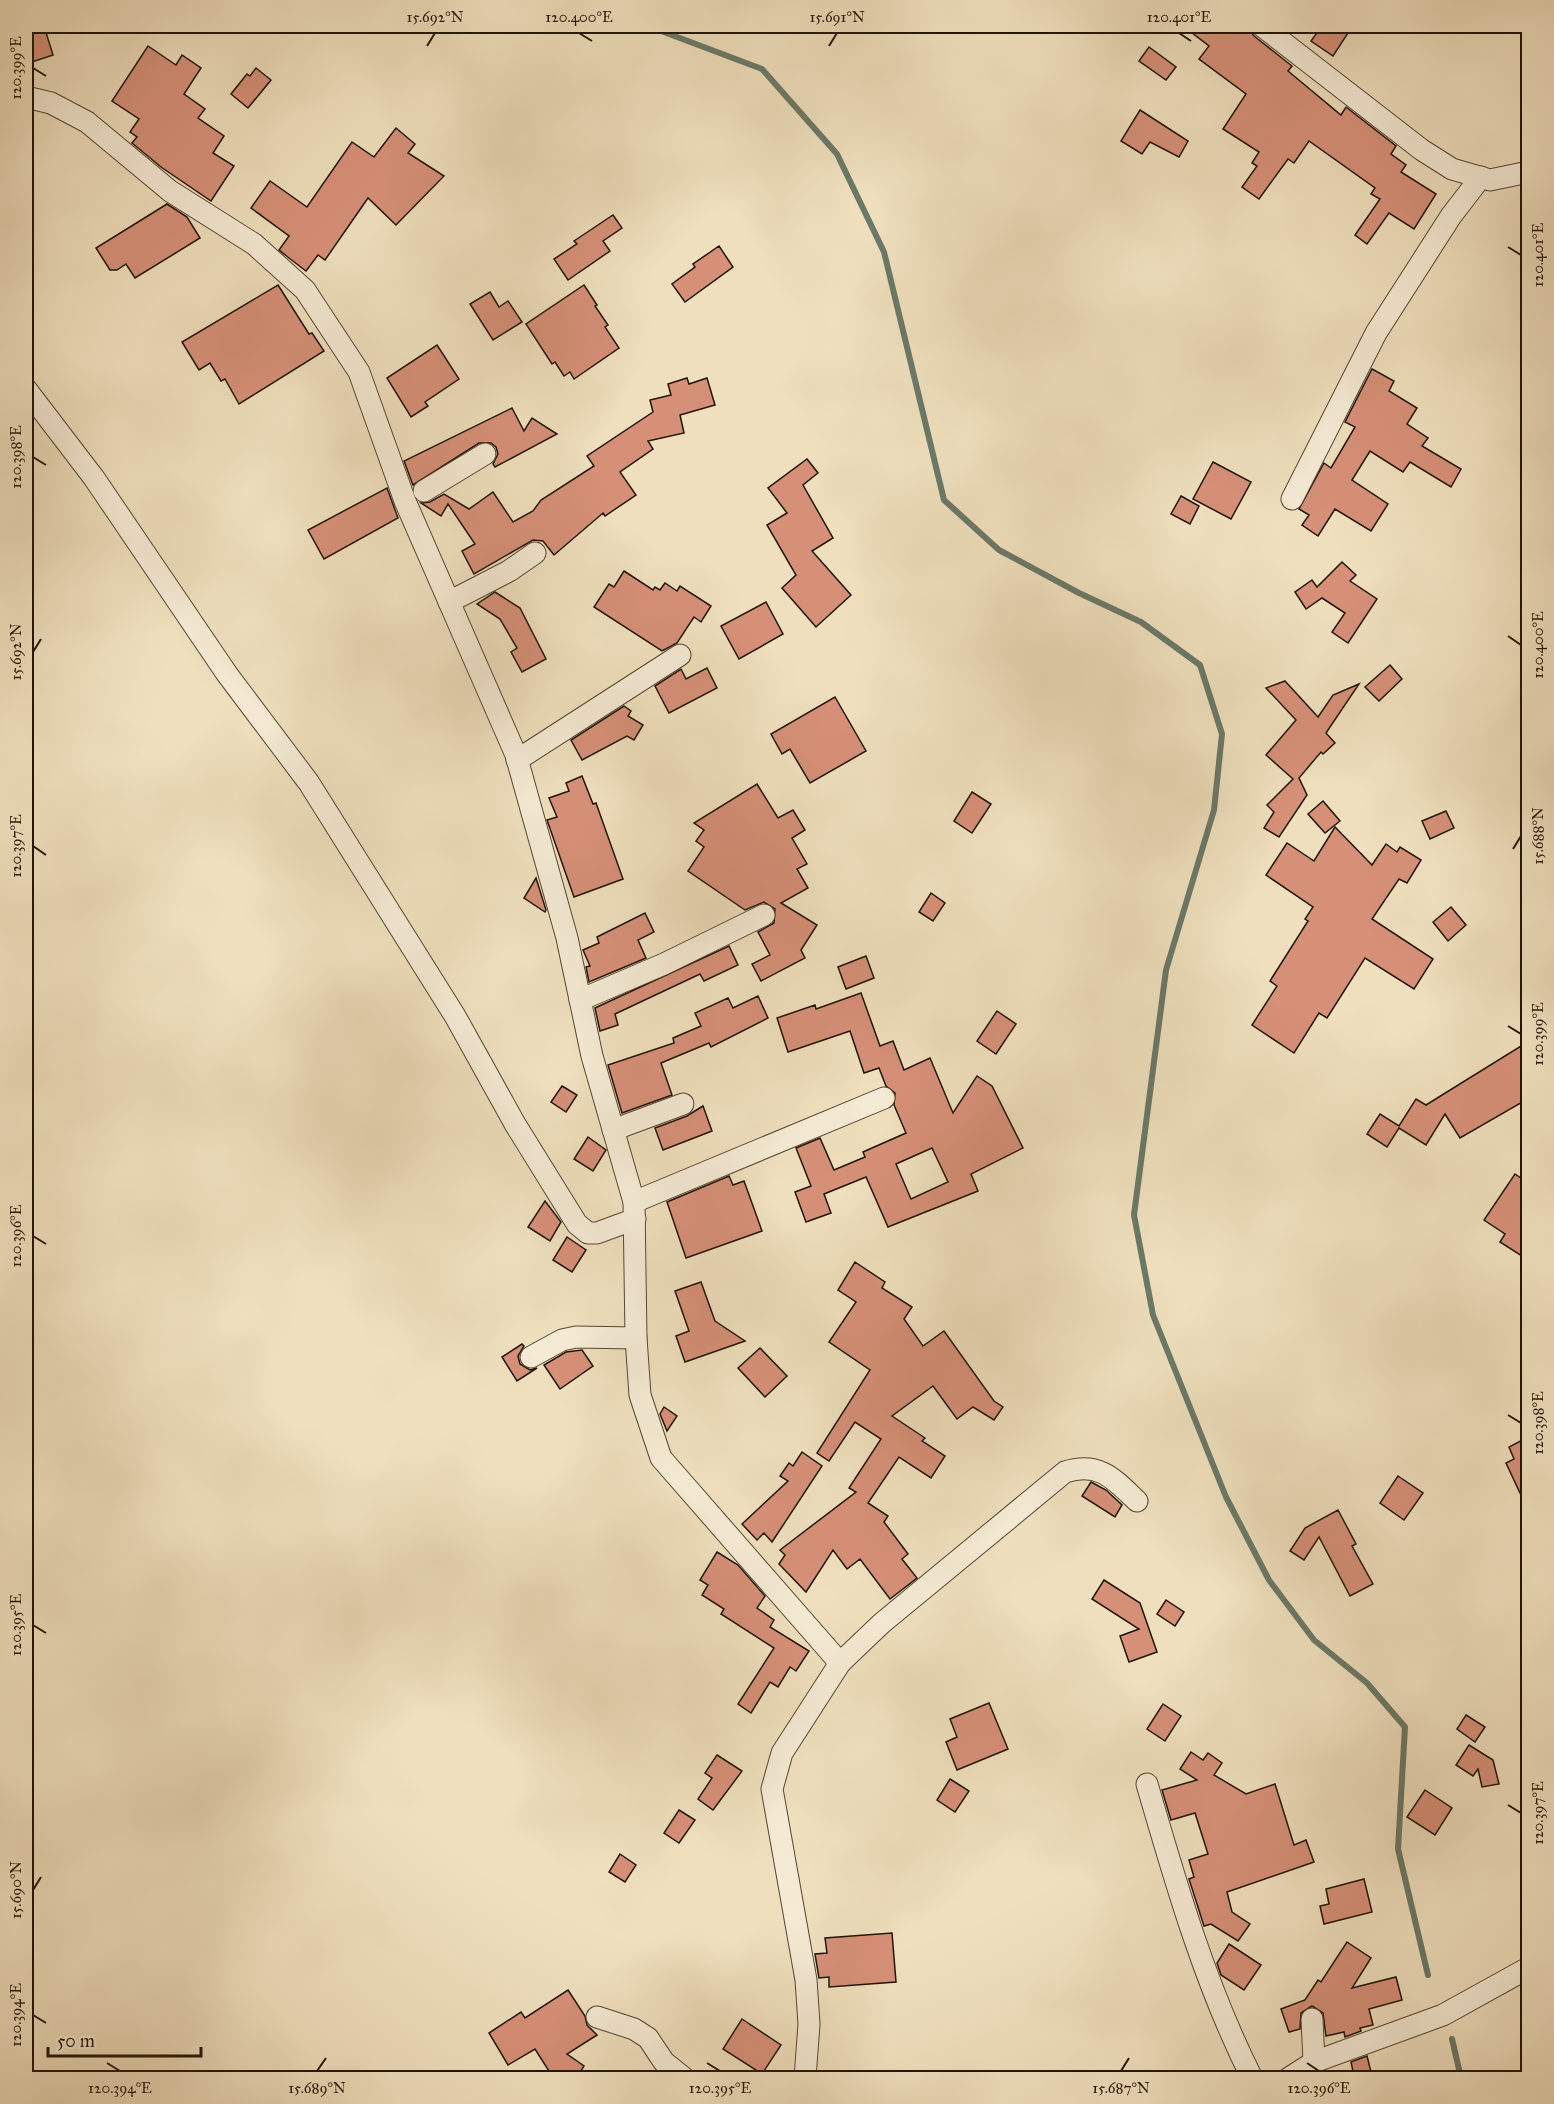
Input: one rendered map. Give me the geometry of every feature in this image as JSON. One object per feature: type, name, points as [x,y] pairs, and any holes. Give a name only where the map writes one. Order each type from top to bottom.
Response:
[{"type":"street","points":[[1262,26],[1422,150],[1452,169],[1490,180],[1528,172]]},
{"type":"street","points":[[26,96],[51,103],[87,122],[170,191],[254,244],[305,290],[359,372],[413,497],[449,602],[517,760],[567,938],[592,1056],[635,1211],[636,1338],[640,1395],[661,1458],[840,1663]]},
{"type":"street","points":[[1292,499],[1376,333],[1451,216],[1481,177]]},
{"type":"street","points":[[26,389],[94,478],[227,674],[309,783],[455,1016],[515,1124],[577,1224],[588,1233],[597,1233],[635,1211],[884,1098]]},
{"type":"street","points":[[413,497],[485,454]]},
{"type":"street","points":[[449,602],[509,571],[535,553]]},
{"type":"street","points":[[517,760],[680,655]]},
{"type":"street","points":[[580,1000],[664,964],[764,915]]},
{"type":"street","points":[[613,1130],[683,1104]]},
{"type":"street","points":[[531,1357],[562,1340],[576,1337],[636,1338]]},
{"type":"street","points":[[805,2079],[809,2024],[806,1980],[772,1789],[782,1753],[840,1663],[882,1623],[1065,1472],[1081,1467],[1100,1471],[1115,1480],[1137,1501]]},
{"type":"street","points":[[1146,1784],[1182,1904],[1231,2037],[1252,2079]]},
{"type":"street","points":[[1289,2079],[1314,2062],[1443,2015],[1528,1968]]},
{"type":"street","points":[[597,2017],[634,2029],[648,2038],[664,2062],[684,2079]]},
{"type":"street","points":[[1312,2019],[1314,2062]]},
{"type":"building","points":[[26,26],[44,26],[53,55],[26,64]]},
{"type":"building","points":[[1183,26],[1246,26],[1254,36],[1292,66],[1288,71],[1341,115],[1346,107],[1396,146],[1391,154],[1406,165],[1401,172],[1436,194],[1414,229],[1389,213],[1367,244],[1355,235],[1380,199],[1371,194],[1375,188],[1309,141],[1294,163],[1288,159],[1259,199],[1242,187],[1257,166],[1252,163],[1259,152],[1223,129],[1246,94],[1199,59],[1209,46]]},
{"type":"building","points":[[1322,26],[1337,26],[1348,33],[1333,56],[1311,41]]},
{"type":"building","points":[[148,46],[176,65],[182,55],[201,68],[184,94],[205,109],[198,118],[224,136],[213,153],[234,166],[211,201],[161,167],[132,143],[137,137],[130,132],[139,119],[112,101]]},
{"type":"building","points":[[1149,47],[1176,67],[1166,80],[1139,61]]},
{"type":"building","points":[[256,68],[271,80],[248,108],[231,94],[247,74],[250,76]]},
{"type":"building","points":[[1140,110],[1188,141],[1179,157],[1150,142],[1142,154],[1121,141]]},
{"type":"building","points":[[396,128],[415,144],[408,153],[444,176],[396,225],[368,198],[325,260],[318,255],[306,271],[279,250],[289,236],[251,208],[270,181],[307,207],[352,142],[374,157]]},
{"type":"building","points":[[167,204],[187,217],[200,238],[135,278],[126,264],[117,270],[110,270],[96,248]]},
{"type":"building","points":[[613,215],[622,228],[603,241],[610,251],[568,280],[554,259],[577,244],[574,241]]},
{"type":"building","points":[[719,246],[733,267],[685,302],[672,284],[695,267],[693,264]]},
{"type":"building","points":[[278,285],[309,334],[312,333],[324,351],[239,404],[225,379],[221,381],[210,363],[199,370],[182,342]]},
{"type":"building","points":[[584,285],[608,325],[605,327],[619,348],[574,379],[570,372],[564,376],[555,362],[552,364],[526,324]]},
{"type":"building","points":[[490,292],[499,307],[508,301],[522,322],[493,340],[470,304]]},
{"type":"building","points":[[437,345],[459,379],[425,402],[428,406],[411,417],[387,378]]},
{"type":"building","points":[[1372,369],[1394,381],[1389,391],[1417,408],[1407,424],[1428,438],[1422,446],[1461,469],[1451,487],[1410,462],[1403,472],[1370,451],[1352,480],[1388,504],[1371,531],[1335,509],[1318,536],[1302,525],[1309,515],[1299,509],[1324,463],[1331,468],[1355,427],[1345,422]]},
{"type":"building","points":[[687,378],[689,384],[707,378],[715,405],[680,415],[684,433],[648,441],[653,449],[620,472],[636,495],[605,516],[603,513],[554,555],[543,541],[533,540],[474,574],[462,551],[475,544],[448,504],[441,516],[421,503],[430,502],[444,494],[469,509],[493,492],[513,522],[533,511],[541,500],[594,466],[587,456],[653,412],[650,400],[671,395],[668,384]]},
{"type":"building","points":[[512,408],[524,431],[532,418],[557,434],[495,467],[493,464],[498,454],[496,447],[491,443],[479,443],[413,485],[404,461]]},
{"type":"building","points":[[807,459],[818,473],[803,485],[833,538],[812,551],[851,595],[816,627],[782,588],[796,575],[767,525],[787,513],[768,488]]},
{"type":"building","points":[[1213,462],[1251,482],[1231,519],[1193,499]]},
{"type":"building","points":[[387,488],[398,518],[324,559],[308,530]]},
{"type":"building","points":[[1181,496],[1199,506],[1190,524],[1171,514]]},
{"type":"building","points":[[1342,562],[1356,575],[1350,581],[1377,599],[1348,643],[1332,632],[1345,613],[1322,598],[1306,609],[1295,592],[1312,580],[1317,587]]},
{"type":"building","points":[[624,571],[653,590],[655,587],[660,590],[665,583],[677,591],[680,586],[711,606],[701,622],[694,617],[677,643],[662,651],[594,607],[609,584],[614,587]]},
{"type":"building","points":[[495,592],[520,608],[546,659],[522,672],[511,652],[517,648],[500,619],[477,604]]},
{"type":"building","points":[[766,602],[783,634],[739,659],[721,626]]},
{"type":"building","points":[[1390,665],[1402,679],[1379,701],[1365,687]]},
{"type":"building","points":[[707,668],[717,688],[669,713],[655,686],[681,669],[686,679]]},
{"type":"building","points":[[1285,681],[1318,717],[1333,695],[1359,684],[1326,733],[1335,743],[1323,754],[1321,752],[1299,778],[1307,795],[1279,837],[1264,828],[1274,812],[1267,805],[1293,779],[1266,755],[1296,720],[1266,688]]},
{"type":"building","points":[[835,697],[866,751],[810,783],[790,749],[782,754],[771,734]]},
{"type":"building","points":[[624,706],[631,711],[628,716],[643,725],[634,740],[627,736],[582,760],[571,740]]},
{"type":"building","points":[[582,776],[593,804],[596,803],[623,879],[574,897],[547,820],[557,817],[549,798],[569,791],[566,783]]},
{"type":"building","points":[[757,784],[778,818],[793,810],[805,830],[792,838],[807,864],[797,869],[808,888],[781,903],[817,925],[801,950],[805,958],[761,981],[752,964],[770,955],[758,932],[774,923],[775,909],[764,902],[745,910],[688,871],[704,847],[696,841],[704,830],[694,823]]},
{"type":"building","points":[[972,792],[991,804],[972,833],[954,821]]},
{"type":"building","points":[[1323,801],[1340,821],[1325,833],[1308,814]]},
{"type":"building","points":[[1446,811],[1454,828],[1430,839],[1422,821]]},
{"type":"building","points":[[1335,827],[1372,865],[1386,844],[1397,852],[1400,847],[1421,860],[1407,883],[1399,879],[1372,919],[1433,959],[1414,989],[1365,958],[1327,1018],[1319,1013],[1294,1053],[1252,1025],[1277,986],[1270,981],[1308,921],[1305,919],[1313,907],[1266,875],[1287,843],[1314,861]]},
{"type":"building","points":[[536,878],[546,910],[545,912],[524,898]]},
{"type":"building","points":[[931,893],[945,903],[933,921],[919,912]]},
{"type":"building","points":[[1451,907],[1466,925],[1448,941],[1433,922]]},
{"type":"building","points":[[645,913],[654,932],[638,940],[646,958],[589,982],[586,967],[590,966],[583,950],[599,943],[597,937]]},
{"type":"building","points":[[729,946],[738,965],[704,981],[700,974],[615,1014],[618,1025],[600,1031],[595,1008]]},
{"type":"building","points":[[866,956],[874,978],[846,989],[838,967]]},
{"type":"building","points":[[861,993],[880,1046],[893,1041],[904,1070],[930,1058],[953,1113],[977,1076],[992,1086],[1023,1148],[971,1174],[978,1191],[888,1227],[866,1177],[824,1194],[831,1213],[806,1222],[795,1192],[811,1186],[796,1148],[820,1138],[834,1170],[865,1157],[863,1152],[906,1133],[894,1105],[895,1093],[886,1086],[879,1068],[864,1073],[850,1031],[788,1052],[777,1018],[815,1005],[816,1009]],"holes":[[[932,1148],[948,1182],[911,1199],[896,1164]]]},
{"type":"building","points":[[758,996],[768,1018],[711,1047],[709,1043],[661,1063],[672,1095],[622,1113],[608,1065],[674,1043],[673,1038],[701,1026],[695,1013],[728,998],[733,1008]]},
{"type":"building","points":[[997,1011],[1016,1024],[996,1054],[977,1041]]},
{"type":"building","points":[[1521,1046],[1528,1057],[1528,1090],[1522,1094],[1526,1100],[1460,1138],[1445,1114],[1426,1145],[1399,1128],[1387,1147],[1367,1134],[1380,1114],[1399,1126],[1416,1099],[1426,1105]]},
{"type":"building","points":[[562,1086],[577,1095],[566,1112],[551,1102]]},
{"type":"building","points":[[703,1106],[712,1131],[663,1150],[655,1128],[687,1116]]},
{"type":"building","points":[[588,1137],[606,1150],[593,1171],[574,1159]]},
{"type":"building","points":[[1515,1174],[1528,1183],[1528,1260],[1500,1242],[1505,1234],[1484,1220]]},
{"type":"building","points":[[729,1176],[733,1185],[744,1181],[762,1231],[686,1258],[667,1202]]},
{"type":"building","points":[[545,1201],[561,1222],[550,1241],[528,1227]]},
{"type":"building","points":[[567,1237],[586,1250],[572,1272],[553,1260]]},
{"type":"building","points":[[855,1262],[885,1282],[882,1288],[912,1307],[904,1319],[923,1346],[944,1331],[994,1401],[1003,1407],[994,1420],[973,1407],[957,1419],[933,1386],[892,1416],[925,1438],[922,1441],[945,1456],[931,1478],[899,1457],[868,1503],[888,1516],[884,1522],[908,1554],[902,1559],[917,1578],[890,1599],[860,1559],[847,1569],[833,1550],[806,1592],[779,1564],[785,1555],[780,1550],[856,1492],[849,1488],[881,1439],[855,1422],[829,1461],[817,1453],[870,1370],[829,1342],[856,1302],[838,1290]]},
{"type":"building","points":[[701,1282],[715,1321],[745,1341],[685,1362],[676,1336],[689,1331],[675,1291]]},
{"type":"building","points":[[522,1344],[524,1346],[518,1356],[520,1364],[530,1370],[537,1368],[517,1381],[502,1357]]},
{"type":"building","points":[[760,1348],[787,1376],[765,1397],[738,1368]]},
{"type":"building","points":[[582,1350],[593,1366],[560,1389],[544,1365],[566,1352]]},
{"type":"building","points":[[664,1407],[677,1416],[667,1431],[660,1414]]},
{"type":"building","points":[[1528,1437],[1528,1510],[1506,1463],[1514,1459],[1509,1447]]},
{"type":"building","points":[[802,1452],[822,1466],[772,1542],[764,1533],[757,1540],[742,1524],[788,1481],[780,1476],[789,1463],[793,1466]]},
{"type":"building","points":[[1398,1476],[1423,1493],[1404,1520],[1380,1503]]},
{"type":"building","points":[[1091,1482],[1106,1490],[1122,1505],[1115,1517],[1082,1496]]},
{"type":"building","points":[[1338,1510],[1356,1544],[1352,1546],[1373,1584],[1350,1596],[1319,1537],[1304,1560],[1290,1551],[1305,1528]]},
{"type":"building","points":[[717,1552],[738,1565],[765,1596],[757,1608],[774,1620],[770,1627],[809,1651],[796,1671],[790,1667],[778,1687],[770,1682],[751,1713],[738,1704],[774,1648],[721,1614],[724,1609],[702,1595],[708,1585],[700,1580]]},
{"type":"building","points":[[1104,1580],[1140,1603],[1157,1652],[1129,1662],[1120,1636],[1139,1629],[1092,1599]]},
{"type":"building","points":[[1166,1600],[1184,1612],[1175,1626],[1157,1614]]},
{"type":"building","points":[[989,1703],[1008,1749],[957,1770],[946,1742],[957,1737],[950,1719]]},
{"type":"building","points":[[1163,1704],[1181,1716],[1165,1741],[1147,1729]]},
{"type":"building","points":[[1466,1715],[1485,1727],[1475,1742],[1457,1729]]},
{"type":"building","points":[[1469,1745],[1493,1760],[1499,1784],[1482,1787],[1478,1769],[1473,1776],[1456,1765]]},
{"type":"building","points":[[1191,1752],[1203,1760],[1208,1753],[1222,1763],[1214,1775],[1246,1794],[1275,1784],[1294,1845],[1306,1840],[1314,1862],[1227,1892],[1232,1912],[1250,1924],[1238,1941],[1211,1924],[1204,1926],[1189,1879],[1194,1877],[1189,1860],[1208,1854],[1195,1813],[1171,1820],[1162,1790],[1197,1780],[1180,1769]]},
{"type":"building","points":[[717,1755],[742,1771],[713,1810],[698,1799],[712,1778],[705,1773]]},
{"type":"building","points":[[950,1779],[969,1791],[955,1812],[937,1800]]},
{"type":"building","points":[[1425,1790],[1452,1808],[1435,1835],[1407,1817]]},
{"type":"building","points":[[679,1810],[695,1820],[679,1843],[664,1833]]},
{"type":"building","points":[[620,1854],[636,1865],[625,1882],[609,1872]]},
{"type":"building","points":[[1364,1879],[1372,1912],[1324,1924],[1320,1906],[1329,1904],[1326,1889]]},
{"type":"building","points":[[892,1933],[896,1982],[829,1987],[829,1977],[819,1978],[815,1954],[827,1953],[825,1938]]},
{"type":"building","points":[[1347,1942],[1371,1958],[1352,1988],[1396,1977],[1402,2000],[1369,2009],[1373,2025],[1360,2028],[1361,2031],[1345,2037],[1344,2032],[1326,2036],[1323,2013],[1312,2006],[1301,2013],[1300,2029],[1289,2032],[1281,2009],[1305,2000],[1318,1980],[1321,1982]]},
{"type":"building","points":[[1229,1944],[1261,1965],[1244,1990],[1221,1975],[1217,1963]]},
{"type":"building","points":[[568,1990],[585,2016],[587,2025],[597,2035],[567,2054],[584,2066],[576,2079],[554,2079],[535,2049],[508,2065],[489,2033],[521,2012],[525,2018]]},
{"type":"building","points":[[742,2019],[781,2045],[762,2074],[723,2049]]},
{"type":"building","points":[[1367,2056],[1371,2072],[1354,2076],[1351,2062]]},
{"type":"waterway","points":[[648,26],[762,69],[837,154],[884,252],[944,500],[999,550],[1079,593],[1141,622],[1200,665],[1222,734],[1214,810],[1166,970],[1134,1215],[1153,1315],[1226,1497],[1269,1580],[1314,1640],[1367,1683],[1405,1727],[1398,1849],[1428,1975]]},
{"type":"waterway","points":[[1452,2039],[1461,2078]]}]
